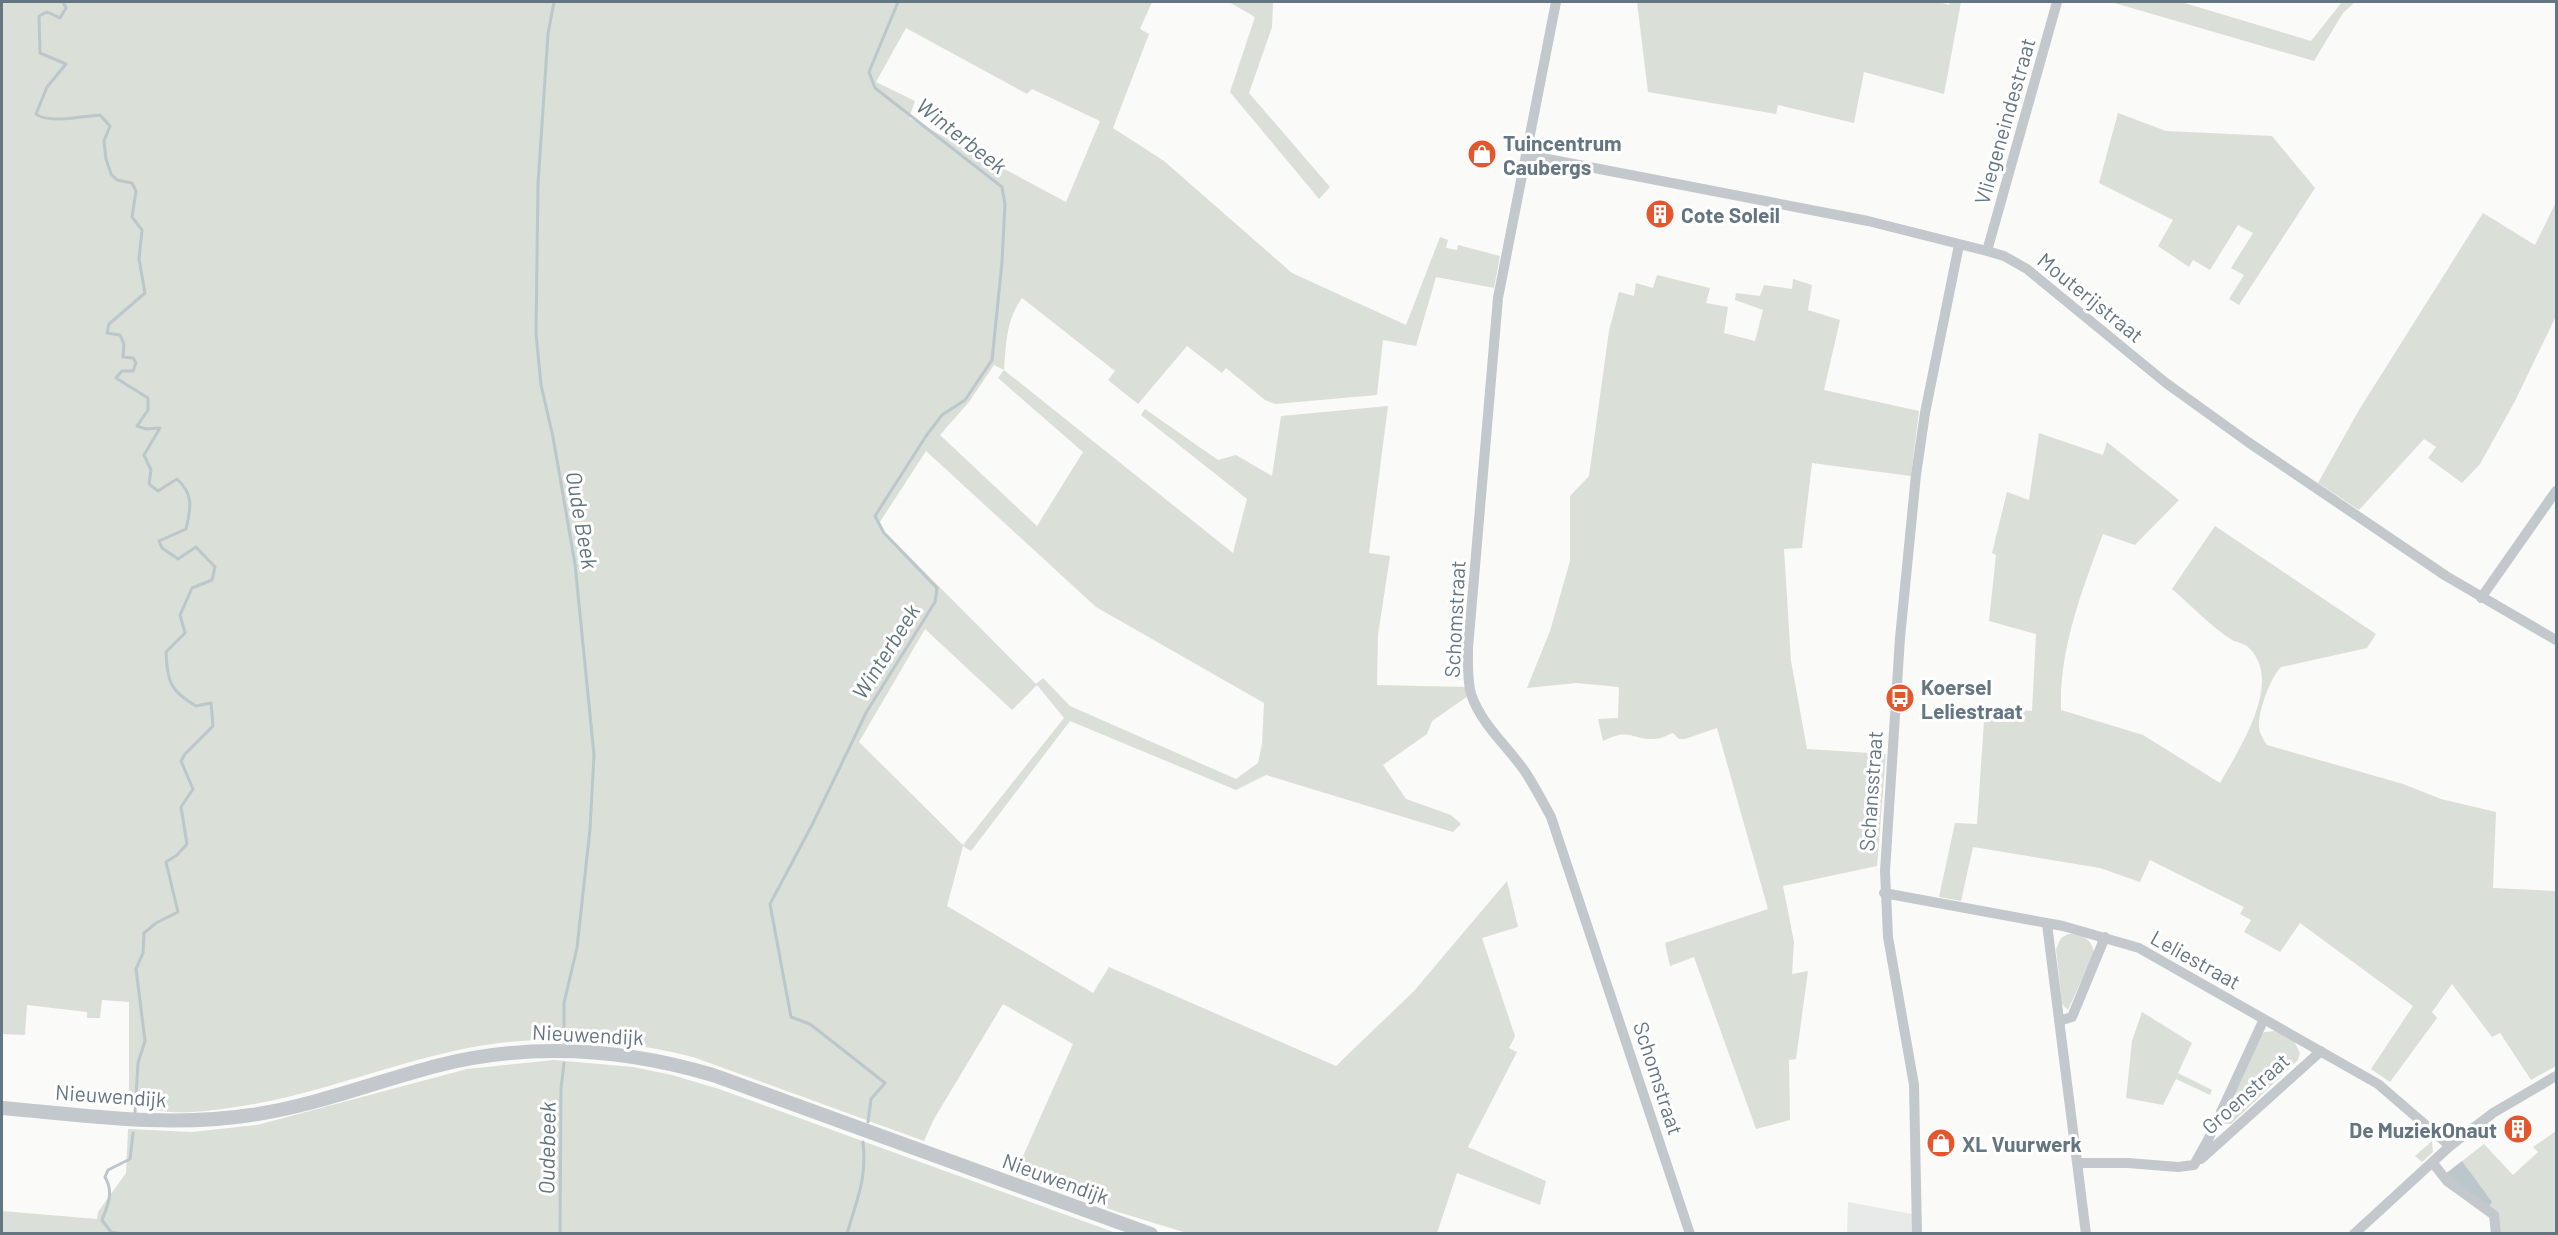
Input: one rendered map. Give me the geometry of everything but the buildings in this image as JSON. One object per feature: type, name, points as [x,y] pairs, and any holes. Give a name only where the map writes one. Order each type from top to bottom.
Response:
[{"type":"street","name":"Schomstraat","points":[[1556,2],[1498,298],[1468,648],[1469,680],[1471,694],[1482,716],[1494,735],[1525,772],[1551,817],[1690,1233]]},
{"type":"street","name":"Vliegeneindestraat","points":[[1987,251],[2057,2]]},
{"type":"street","name":"Mouterijstraat","points":[[1527,155],[1857,219],[2004,256],[2027,269],[2166,383],[2258,448],[2481,598],[2556,640]]},
{"type":"street","name":"Schansstraat","points":[[1917,1233],[1914,1085],[1888,937],[1884,893],[1899,661],[1917,475],[1925,413],[1959,245]]},
{"type":"street","points":[[2481,598],[2556,491]]},
{"type":"street","name":"Leliestraat","points":[[1884,893],[2047,924],[2105,937],[2139,948],[2378,1084],[2450,1146]]},
{"type":"street","points":[[2047,924],[2086,1233]]},
{"type":"street","points":[[2059,1021],[2072,1017],[2105,937]]},
{"type":"street","name":"Groenstraat","points":[[2194,1165],[2264,1019]]},
{"type":"street","name":"Nieuwendijk","points":[[2,1108],[147,1120],[214,1120],[273,1111],[439,1065],[481,1057],[540,1050],[599,1052],[657,1060],[713,1076],[1151,1233]]},
{"type":"street","name":"Groenstraat","points":[[2194,1165],[2321,1051]]},
{"type":"street","points":[[2354,1233],[2450,1146],[2493,1113],[2556,1076]]},
{"type":"street","points":[[2077,1163],[2128,1163],[2178,1167],[2194,1165]]},
{"type":"street","points":[[2433,1163],[2451,1185],[2494,1215],[2496,1233]]},
{"type":"shaded area","points":[[2,2],[1152,2],[1140,29],[1149,34],[1113,128],[1164,161],[1292,273],[1406,325],[1440,237],[1448,240],[1446,248],[1457,250],[1458,245],[1500,256],[1494,288],[1436,277],[1416,346],[1383,340],[1377,395],[1275,404],[1265,400],[1226,368],[1222,373],[1187,346],[1138,404],[1108,380],[1115,371],[1022,298],[1010,324],[1004,370],[1233,553],[1247,499],[1141,415],[1145,409],[1218,460],[1236,455],[1272,476],[1281,416],[1388,406],[1369,553],[1390,556],[1378,635],[1377,685],[1466,687],[1468,696],[1432,721],[1427,734],[1383,765],[1406,799],[1451,815],[1461,824],[1453,832],[1266,775],[1236,790],[1070,721],[971,851],[963,846],[947,906],[1093,993],[1109,967],[1336,1066],[1414,991],[1507,881],[1518,927],[1482,938],[1515,1036],[1509,1048],[1517,1052],[1468,1147],[1546,1181],[1540,1205],[1457,1173],[1437,1233],[1190,1234],[1118,1212],[1030,1180],[1015,1174],[1073,1044],[1003,1004],[934,1119],[924,1141],[693,1057],[642,1046],[564,1039],[485,1045],[421,1059],[261,1103],[183,1112],[129,1105],[129,1002],[102,1000],[100,1018],[87,1018],[87,1012],[27,1005],[25,1035],[2,1034]],"holes":[[[906,28],[1027,94],[1032,89],[1100,121],[1066,202],[909,118],[915,101],[876,82]],[[994,365],[1004,370],[998,378],[1083,452],[1037,526],[940,435],[969,402]],[[926,451],[1096,607],[1264,703],[1262,744],[1258,763],[1236,779],[1070,706],[1043,678],[1036,684],[878,525]],[[925,629],[1012,710],[1037,685],[1064,718],[963,845],[859,742]]]},
{"type":"shaded area","points":[[1229,2],[1273,2],[1272,27],[1249,93],[1330,187],[1319,199],[1230,92],[1255,17]]},
{"type":"shaded area","points":[[1637,2],[1939,2],[1949,5],[1950,2],[1961,2],[1944,94],[1864,72],[1854,123],[1778,105],[1776,114],[1648,92]]},
{"type":"shaded area","points":[[2111,2],[2181,2],[2311,41],[2342,2],[2355,2],[2343,13],[2314,61]]},
{"type":"shaded area","points":[[2118,113],[2166,131],[2272,136],[2315,188],[2239,305],[2229,299],[2244,275],[2231,268],[2253,233],[2238,225],[2210,270],[2193,260],[2189,267],[2158,246],[2173,220],[2099,183]]},
{"type":"shaded area","points":[[2556,202],[2556,316],[2515,401],[2480,464],[2462,483],[2428,458],[2436,447],[2424,439],[2359,510],[2318,483],[2359,410],[2483,213],[2535,245]]},
{"type":"shaded area","points":[[1657,275],[1710,288],[1706,303],[1728,307],[1724,333],[1755,341],[1763,310],[1735,300],[1736,293],[1760,296],[1764,285],[1792,289],[1793,279],[1812,285],[1808,310],[1840,320],[1824,390],[1919,411],[1911,476],[1812,463],[1802,548],[1784,549],[1791,661],[1807,749],[1886,754],[1877,866],[1783,886],[1794,942],[1792,974],[1808,971],[1796,1059],[1789,1060],[1790,1120],[1756,1129],[1694,957],[1670,966],[1665,943],[1768,909],[1717,728],[1685,739],[1679,739],[1673,733],[1655,739],[1625,734],[1603,741],[1598,719],[1618,718],[1619,687],[1576,683],[1527,688],[1550,631],[1570,561],[1570,496],[1589,476],[1609,331],[1619,292],[1634,296],[1636,283],[1653,288]]},
{"type":"shaded area","points":[[2039,433],[2103,455],[2107,442],[2179,500],[2135,545],[2103,534],[2073,620],[2061,687],[2061,710],[2143,735],[2220,783],[2255,716],[2262,679],[2259,662],[2247,646],[2224,635],[2172,589],[2215,526],[2376,634],[2367,648],[2281,667],[2269,687],[2263,704],[2259,721],[2261,734],[2267,745],[2403,784],[2441,799],[2496,812],[2493,888],[2556,891],[2556,1066],[2531,1080],[2500,1033],[2492,1037],[2452,984],[2432,1012],[2437,1018],[2390,1082],[2371,1069],[2413,1006],[2300,923],[2280,952],[2244,932],[2251,920],[2240,914],[2244,907],[2150,860],[2140,882],[2100,868],[1973,847],[1961,901],[1939,897],[1955,823],[1977,824],[1985,707],[2032,711],[2036,634],[1989,621],[1996,555],[1992,553],[2007,492],[2029,500]]},
{"type":"shaded area","points":[[2068,934],[2086,938],[2094,953],[2068,1010],[2062,1004],[2056,949],[2061,938]]},
{"type":"shaded area","points":[[2142,1012],[2192,1043],[2178,1073],[2212,1090],[2210,1095],[2176,1079],[2163,1105],[2126,1098],[2132,1041]]},
{"type":"shaded area","points":[[2275,1031],[2294,1041],[2300,1053],[2298,1060],[2231,1124],[2223,1124],[2221,1121],[2260,1035]]},
{"type":"shaded area","points":[[554,1060],[633,1067],[672,1075],[719,1089],[1116,1233],[2,1233],[2,1211],[97,1219],[98,1212],[126,1173],[128,1129],[192,1132],[257,1125],[467,1069]]},
{"type":"shaded area","points":[[2556,1131],[2556,1233],[2500,1232],[2498,1218],[2489,1206],[2491,1202],[2462,1161],[2484,1144],[2513,1175],[2538,1152],[2533,1147]]},
{"type":"shaded area","points":[[2432,1141],[2433,1152],[2422,1162],[2415,1156]]},
{"type":"shaded area","points":[[2462,1161],[2492,1202],[2489,1206],[2445,1174]]},
{"type":"shaded area","points":[[1848,1202],[1912,1214],[1912,1233],[1847,1234]]},
{"type":"waterway","points":[[63,2],[66,8],[60,18],[47,12],[39,16],[40,53],[66,64],[47,87],[36,114],[49,119],[100,115],[110,126],[104,141],[111,174],[117,180],[132,183],[136,191],[132,217],[142,230],[139,259],[145,293],[109,324],[107,333],[120,335],[124,344],[123,357],[133,358],[136,363],[133,371],[122,371],[116,378],[148,398],[148,410],[137,426],[146,429],[160,428],[144,455],[151,470],[149,484],[158,491],[177,479],[189,496],[190,508],[186,529],[159,541],[162,548],[178,559],[196,547],[215,567],[212,580],[192,588],[180,615],[185,633],[166,652],[167,671],[175,690],[196,706],[211,703],[213,726],[181,761],[193,789],[181,807],[187,844],[177,855],[166,862],[178,912],[156,923],[144,933],[143,953],[136,969],[145,1041],[138,1063],[135,1112]]},
{"type":"waterway","name":"Oude Beek","points":[[554,2],[548,34],[538,184],[536,333],[541,385],[553,437],[575,564],[594,755],[590,829],[577,948],[564,1003],[564,1043]]},
{"type":"waterway","name":"Winterbeek","points":[[868,1122],[871,1099],[885,1083],[810,1024],[791,1017],[770,904],[812,825],[867,711],[935,602],[937,588],[884,533],[875,516],[926,436],[942,415],[965,400],[992,360],[1002,262],[1005,204],[1002,187],[875,88],[869,72],[898,2]]},
{"type":"waterway","name":"Oudebeek","points":[[560,1234],[561,1089],[564,1063]]},
{"type":"waterway","points":[[122,1234],[111,1232],[102,1220],[110,1193],[105,1177],[108,1170],[130,1159],[133,1133]]},
{"type":"waterway","name":"Winterbeek","points":[[847,1234],[858,1199],[864,1167],[863,1142]]},
{"type":"place","name":"Tuincentrum Caubergs","points":[[1482,154]]},
{"type":"place","name":"Cote Soleil","points":[[1660,214]]},
{"type":"place","name":"Koersel Leliestraat","points":[[1900,698]]},
{"type":"place","name":"De MuziekOnaut","points":[[2518,1129]]},
{"type":"place","name":"XL Vuurwerk","points":[[1941,1143]]}]
